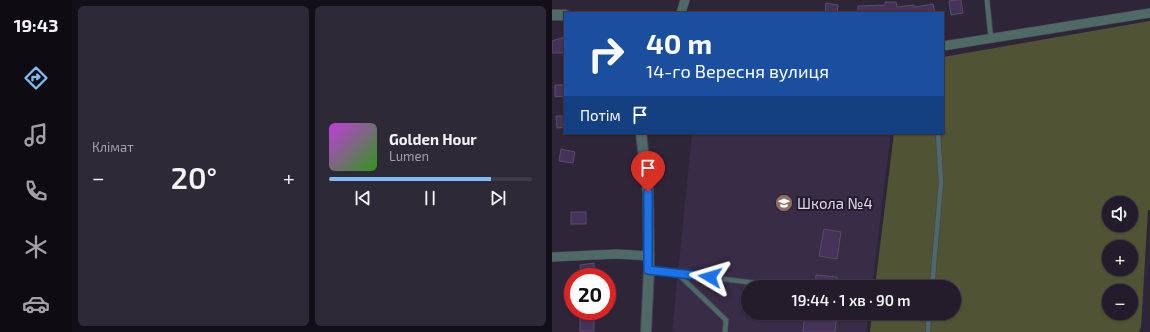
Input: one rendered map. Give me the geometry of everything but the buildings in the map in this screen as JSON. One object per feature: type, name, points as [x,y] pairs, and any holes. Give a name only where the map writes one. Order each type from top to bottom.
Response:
[{"type":"street","points":[[681,12],[685,0]]},
{"type":"street","points":[[944,46],[1150,13]]},
{"type":"street","points":[[552,15],[564,15]]},
{"type":"street","points":[[641,134],[648,192],[649,256],[646,332]]},
{"type":"street","points":[[552,257],[617,254],[649,256]]},
{"type":"lane","points":[[987,0],[991,39]]},
{"type":"lane","points":[[933,280],[941,183],[938,134]]},
{"type":"lane","points":[[648,270],[741,281]]},
{"type":"lane","points":[[678,274],[726,320],[725,332]]},
{"type":"lane","points":[[928,332],[929,320]]},
{"type":"shaded area","name":"Школа №4","points":[[692,134],[891,134],[873,280],[741,280],[741,320],[868,320],[866,332],[672,332]]},
{"type":"green space","points":[[1150,21],[1150,210],[1148,210],[1141,327],[1139,332],[870,332],[871,320],[961,320],[961,280],[876,280],[894,134],[944,134],[944,57]]},
{"type":"place","name":"Школа №4","points":[[784,203]]},
{"type":"route","points":[[648,192],[648,270],[710,277]]}]
